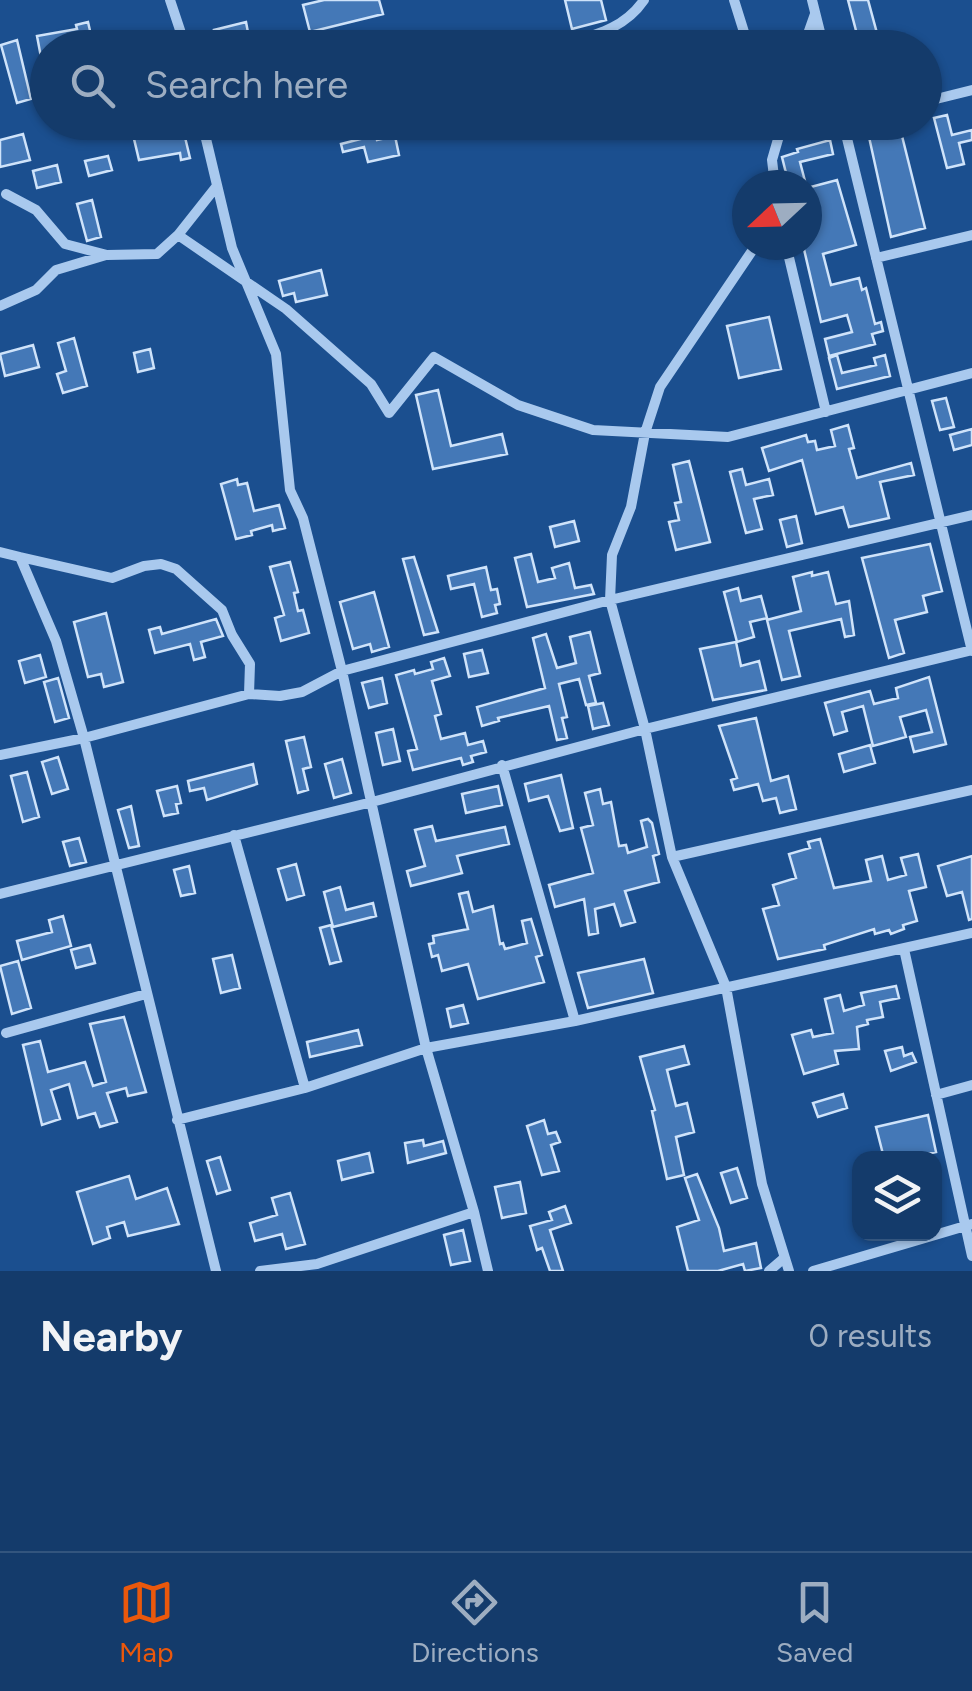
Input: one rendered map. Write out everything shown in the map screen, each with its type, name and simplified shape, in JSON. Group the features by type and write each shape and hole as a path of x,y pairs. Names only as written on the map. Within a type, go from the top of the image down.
{"street":[{"path":"170,0 180,30"},
{"path":"611,30 635,13 644,0"},
{"path":"734,0 744,30"},
{"path":"812,0 819,30"},
{"path":"809,30 815,13"},
{"path":"942,98 972,90"},
{"path":"206,140 232,248 276,354 290,490 303,518 342,671 426,1048 488,1271"},
{"path":"773,170 778,140"},
{"path":"0,894 972,650 845,140"},
{"path":"0,306 36,290 56,270 107,255 157,254 178,235 216,187"},
{"path":"6,194 36,210 65,244 107,255"},
{"path":"178,235 286,309 371,384 389,413 434,357 518,405 593,430 728,438 972,373"},
{"path":"876,258 972,235"},
{"path":"746,260 660,387 645,433 631,507 612,555 610,600 645,729 672,857 726,987 762,1184 789,1271"},
{"path":"790,260 826,412"},
{"path":"0,755 84,738 248,694 280,696 302,692 342,671 610,600 972,514"},
{"path":"0,552 112,578 144,566 160,564 176,569 222,610 250,664 248,694"},
{"path":"20,557 56,641 84,738 216,1271"},
{"path":"502,766 575,1020"},
{"path":"672,857 972,790"},
{"path":"234,835 305,1088"},
{"path":"177,1120 305,1088 426,1048 575,1020 972,934"},
{"path":"904,948 972,1256"},
{"path":"6,1032 146,994"},
{"path":"936,1094 972,1085"},
{"path":"260,1271 317,1264 474,1212"},
{"path":"813,1271 968,1225"},
{"path":"769,1271 783,1259"}],"building":[{"path":"324,0 379,0 383,14 309,30 303,5"},
{"path":"565,0 601,0 606,20 572,29"},
{"path":"848,0 868,0 876,30 856,30"},
{"path":"88,22 90,30 71,30 77,29 76,25"},
{"path":"246,22 248,30 214,30"},
{"path":"17,40 30,99 17,103 1,45"},
{"path":"947,115 952,135 972,130 972,140 959,143 964,164 947,168 940,140 942,116"},
{"path":"23,134 30,160 0,167 0,140"},
{"path":"134,140 186,140 190,158 181,160 180,153 139,160"},
{"path":"396,140 399,155 368,162 364,147 343,152 341,144"},
{"path":"830,140 833,154 800,162 802,170 785,170 782,157 798,152 797,149"},
{"path":"870,140 903,140 925,228 891,237"},
{"path":"108,156 112,170 89,176 85,161"},
{"path":"57,165 61,182 37,188 33,171"},
{"path":"837,180 856,245 823,254 831,285 859,278 862,290 866,288 875,324 881,322 883,331 872,334 875,344 829,356 825,339 852,332 847,315 821,322 807,260 822,260 822,184"},
{"path":"92,200 101,237 87,241 77,204"},
{"path":"321,270 327,295 296,302 294,293 283,296 279,281"},
{"path":"769,317 781,369 739,378 727,326"},
{"path":"74,338 87,386 63,393 57,374 66,371 58,343"},
{"path":"33,345 39,367 5,376 0,354"},
{"path":"150,349 154,368 138,372 134,353"},
{"path":"837,355 842,373 876,365 874,358 885,355 890,376 837,389 829,358"},
{"path":"438,390 451,446 502,434 507,454 433,469 416,395"},
{"path":"946,398 954,427 940,430 932,401"},
{"path":"848,425 854,448 849,449 857,478 911,463 914,475 880,482 889,518 849,527 843,507 816,514 802,460 769,471 762,448 806,435 808,442 815,441 817,450 835,446 831,430"},
{"path":"972,429 972,445 954,450 950,435"},
{"path":"689,461 710,542 676,550 669,522 679,520 675,503 681,502 673,465"},
{"path":"742,469 746,485 769,479 773,495 754,499 762,529 746,533 730,472"},
{"path":"237,479 238,485 247,483 254,511 279,505 285,528 273,531 272,525 236,539 221,484"},
{"path":"796,516 802,543 787,547 780,520"},
{"path":"574,521 579,541 555,547 550,527"},
{"path":"930,544 942,591 923,596 927,612 895,620 904,653 889,658 862,558"},
{"path":"531,554 538,582 555,578 552,568 569,563 575,588 591,585 594,594 527,607 515,558"},
{"path":"414,557 438,632 424,635 403,559"},
{"path":"290,562 298,592 294,593 298,611 303,610 309,633 281,641 275,618 284,615 270,567"},
{"path":"486,567 491,590 497,589 500,604 495,605 497,613 482,617 474,584 451,589 448,576"},
{"path":"812,572 812,576 828,572 836,604 849,601 854,635 845,637 841,619 789,631 800,676 782,680 767,620 801,611 793,577"},
{"path":"738,588 741,601 761,596 767,618 750,622 754,637 737,642 724,592"},
{"path":"374,592 389,647 372,652 370,644 353,649 340,602"},
{"path":"106,613 123,682 104,687 101,674 88,677 74,622"},
{"path":"216,619 223,636 201,642 205,657 194,660 190,644 155,653 149,630 160,627 162,634"},
{"path":"590,632 600,673 589,676 596,703 586,705 579,679 559,684 567,717 562,718 567,738 557,740 549,706 498,718 499,721 482,726 477,707 545,688 533,638 546,634 557,668 576,663 570,637"},
{"path":"736,642 741,666 759,661 766,690 713,700 700,649"},
{"path":"482,650 488,673 469,677 464,654"},
{"path":"40,655 46,677 25,683 19,661"},
{"path":"444,658 450,676 432,681 441,714 435,716 441,739 465,733 468,745 483,741 486,752 471,756 473,762 463,765 461,758 413,770 408,751 417,749 396,675 433,669 431,662"},
{"path":"929,677 946,744 914,752 910,737 932,732 926,710 900,717 906,737 873,746 863,706 842,712 847,731 834,735 825,703 870,691 874,704 898,698 896,688"},
{"path":"58,678 69,718 55,722 44,682"},
{"path":"382,678 387,703 369,708 362,683"},
{"path":"603,703 609,725 593,729 588,706"},
{"path":"756,718 771,781 788,776 796,809 780,813 776,798 763,801 758,784 734,790 731,780 737,778 719,726"},
{"path":"393,729 400,761 383,765 376,733"},
{"path":"304,737 311,767 303,769 308,790 298,793 286,741"},
{"path":"870,745 875,763 844,772 839,754"},
{"path":"58,757 68,789 52,794 42,762"},
{"path":"342,759 351,793 334,798 325,764"},
{"path":"253,764 257,784 207,800 204,788 190,791 188,781"},
{"path":"27,772 39,817 23,822 11,776"},
{"path":"561,775 573,828 560,831 548,796 529,801 525,784"},
{"path":"177,786 181,803 176,804 178,813 164,816 157,791"},
{"path":"498,786 502,805 466,813 462,794"},
{"path":"600,789 603,804 611,802 619,846 626,845 628,853 647,847 641,821 648,819 652,823 659,854 653,856 659,882 625,891 635,922 621,926 614,904 595,909 598,933 589,935 584,899 555,907 549,885 593,873 581,828 593,825 585,793"},
{"path":"131,806 139,846 129,848 118,810"},
{"path":"432,826 436,841 505,827 509,844 457,856 462,873 411,886 407,871 425,866 415,830"},
{"path":"79,838 86,862 70,866 63,842"},
{"path":"820,839 834,888 871,881 866,860 882,856 888,880 906,875 901,858 918,854 926,887 909,891 917,921 891,934 889,930 875,934 874,929 824,945 825,949 778,959 763,909 779,905 773,885 796,878 789,854 810,848 808,842"},
{"path":"972,856 969,920 962,892 947,896 938,866"},
{"path":"296,864 304,895 287,900 278,869"},
{"path":"189,866 195,893 181,896 174,870"},
{"path":"340,887 346,910 373,903 376,916 333,927 324,892"},
{"path":"468,892 473,912 493,906 500,944 505,949 527,943 522,921 531,919 542,955 536,957 544,982 478,999 468,964 442,971 438,955 432,957 429,944 434,943 433,936 468,929 459,894"},
{"path":"63,916 71,946 22,960 17,941 52,932 49,920"},
{"path":"331,925 341,961 330,964 320,928"},
{"path":"90,945 95,963 76,968 71,950"},
{"path":"232,955 240,988 221,993 213,959"},
{"path":"644,959 653,993 588,1008 578,973"},
{"path":"18,961 31,1008 12,1014 0,966"},
{"path":"896,986 899,998 880,1002 883,1017 857,1027 859,1049 835,1051 838,1064 804,1074 792,1035 811,1030 813,1037 833,1033 825,999 840,995 844,1011 864,1005 861,993"},
{"path":"463,1005 468,1023 451,1027 447,1009"},
{"path":"124,1017 146,1092 128,1096 126,1088 107,1093 117,1122 100,1127 95,1113 78,1118 69,1084 51,1090 60,1119 42,1125 23,1045 40,1041 48,1072 85,1062 93,1086 106,1082 90,1024"},
{"path":"358,1030 362,1045 310,1057 307,1042"},
{"path":"684,1046 689,1064 667,1070 676,1106 687,1103 694,1132 676,1137 684,1175 667,1179 652,1111 655,1110 640,1057"},
{"path":"902,1047 904,1056 912,1053 916,1062 891,1071 885,1051"},
{"path":"843,1094 847,1108 818,1117 813,1103"},
{"path":"928,1115 936,1151 882,1151 876,1127"},
{"path":"544,1120 548,1134 556,1132 560,1142 551,1145 559,1171 542,1175 527,1126"},
{"path":"423,1140 424,1146 443,1141 446,1153 408,1163 405,1143"},
{"path":"369,1153 373,1172 342,1180 338,1161"},
{"path":"220,1157 230,1190 217,1194 207,1161"},
{"path":"737,1168 747,1198 731,1203 721,1173"},
{"path":"697,1174 724,1251 756,1243 761,1268 745,1271 743,1264 718,1271 688,1271 677,1227 699,1220 685,1178"},
{"path":"129,1176 136,1199 167,1188 179,1224 128,1236 124,1222 107,1227 110,1238 93,1244 77,1192"},
{"path":"520,1182 526,1213 502,1218 495,1187"},
{"path":"290,1193 305,1244 286,1249 282,1234 255,1241 250,1223 277,1215 272,1198"},
{"path":"565,1206 571,1223 550,1230 563,1271 550,1271 542,1248 537,1250 530,1226 552,1220 549,1212"},
{"path":"463,1230 470,1261 451,1265 444,1235"}]}
